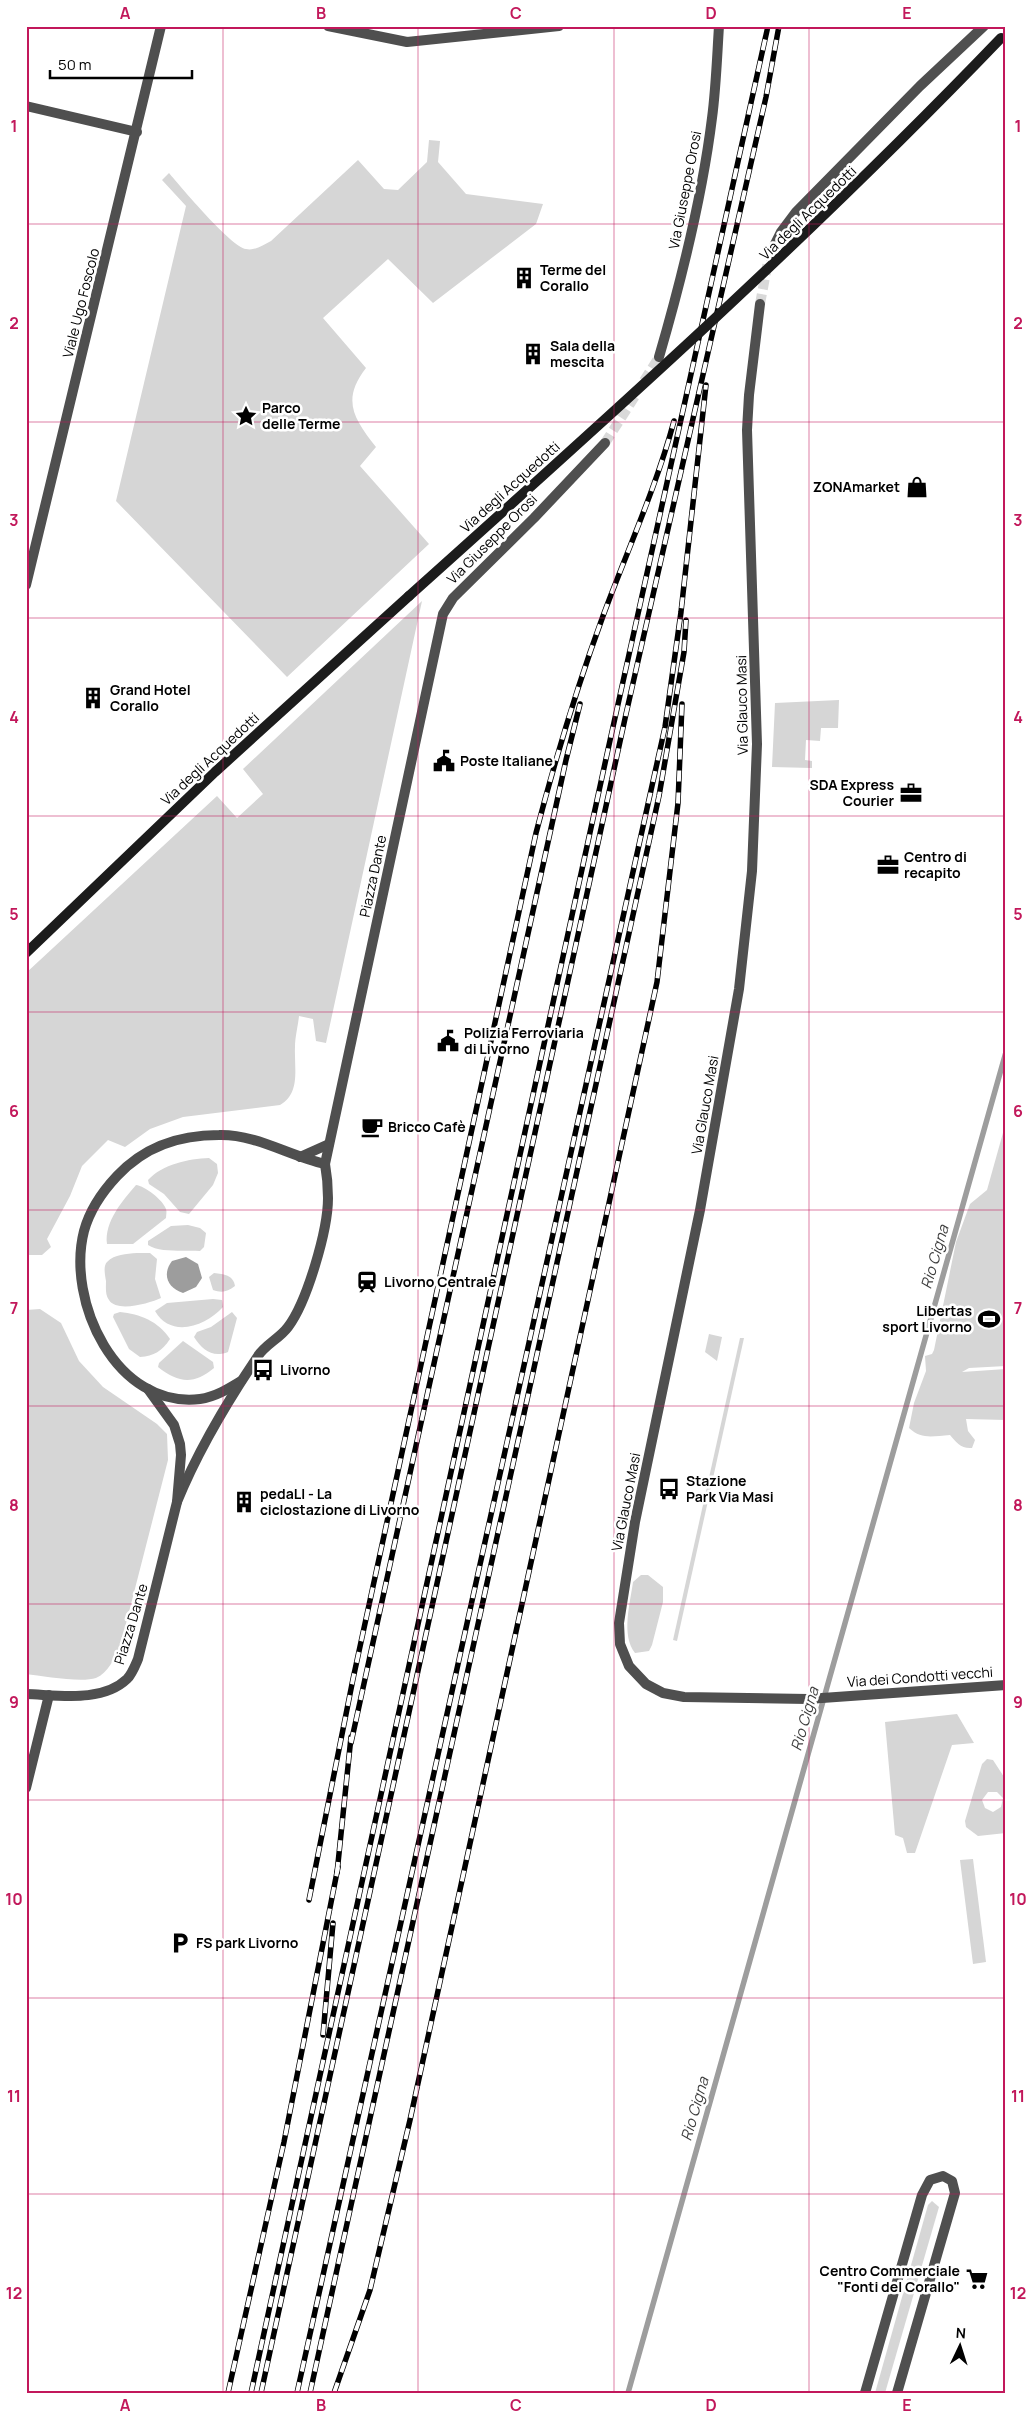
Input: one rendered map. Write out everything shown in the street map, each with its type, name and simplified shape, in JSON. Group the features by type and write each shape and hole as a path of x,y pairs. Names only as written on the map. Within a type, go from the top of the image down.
{"main road":[{"name":"Via degli Acquedotti","path":"26,952 236,753 664,367 787,253 908,135 1003,36"}],"street":[{"name":"Viale Ugo Foscolo","path":"26,585 137,132 161,26"},
{"path":"328,26 407,42 559,26"},
{"name":"Via Giuseppe Orosi","path":"659,357 680,285 700,195 714,105 719,26"},
{"name":"Via degli Acquedotti","path":"769,256 781,232 796,212 920,86 984,26"},
{"path":"26,106 137,132"},
{"name":"Via Glauco Masi","path":"760,304 749,395 747,439 757,744 751,881 739,989 714,1135 639,1504 619,1632 622,1653 635,1673 646,1684 663,1693 699,1698 808,1699 836,1697"},
{"name":"Via Giuseppe Orosi","path":"443,614 453,598 534,518 605,443"},
{"name":"Piazza Dante","path":"26,1694 100,1695 116,1688 129,1678 138,1659 146,1632 177,1502 192,1466 259,1354 286,1330 297,1314 319,1249 327,1209 325,1164 443,614"},
{"name":"Piazza Dante","path":"177,1502 180,1444 174,1425 148,1389 123,1370 105,1349 86,1303 80,1266 81,1246 89,1217 104,1191 136,1158 162,1144 179,1139 214,1135 240,1137 256,1140 300,1157 325,1164"},
{"path":"300,1157 329,1144"},
{"name":"Piazza Dante","path":"148,1389 179,1398 200,1399 226,1390 244,1379"},
{"name":"Via dei Condotti vecchi","path":"836,1697 1006,1686"},
{"path":"26,1788 48,1695"},
{"path":"865,2393 922,2195 930,2180 943,2176 952,2180 955,2193 897,2393"}],"shaded area":[{"name":"Parco delle Terme","path":"429,140 440,141 438,162 466,194 543,204 536,224 433,303 388,259 323,318 366,368 358,379 354,390 353,409 362,427 376,447 360,466 429,544 287,677 116,501 186,206 162,180 169,173 206,216 229,238 239,246 253,249 271,241 358,160 384,189 398,190 427,162"},
{"path":"422,601 326,1043 316,1041 313,1019 299,1016 295,1043 294,1087 287,1100 280,1105 183,1117 150,1129 125,1147 108,1140 82,1166 70,1196 47,1239 51,1247 42,1255 26,1255 26,973 217,796 237,818 263,794 243,769"},
{"path":"839,700 838,728 821,728 820,741 806,740 805,760 812,761 812,768 772,767 775,703"},
{"path":"1006,1122 1006,1366 969,1368 962,1372 1006,1369 1006,1420 966,1419 968,1431 975,1440 972,1448 968,1448 959,1444 950,1435 923,1436 909,1428 914,1403 926,1371 925,1356 932,1354 934,1350 956,1242 970,1204 987,1190"},
{"path":"209,1158 217,1164 218,1173 213,1185 189,1214 180,1212 164,1194 149,1184 148,1180 168,1166 184,1161"},
{"path":"136,1185 158,1198 166,1209 166,1218 133,1244 107,1244 108,1228 111,1220 120,1204"},
{"path":"188,1225 200,1228 206,1233 204,1247 200,1251 166,1250 153,1248 148,1245 148,1241 171,1226"},
{"path":"150,1253 157,1259 155,1279 161,1298 134,1306 113,1304 106,1293 105,1266 110,1259 117,1256"},
{"path":"186,1257 198,1264 202,1278 196,1287 183,1293 173,1288 170,1284 167,1271 172,1261"},
{"path":"214,1273 230,1277 235,1286 224,1291 213,1290 209,1277"},
{"path":"222,1300 223,1307 207,1320 189,1327 170,1325 162,1320 155,1311 167,1303"},
{"path":"40,1309 61,1323 79,1361 103,1387 157,1424 167,1434 168,1460 120,1647 111,1664 100,1676 81,1680 26,1674 26,1310"},
{"path":"120,1312 135,1315 154,1323 170,1339 157,1352 140,1357 129,1349 113,1317 114,1314"},
{"path":"232,1312 237,1318 228,1352 217,1354 208,1352 194,1337 197,1332 211,1327"},
{"path":"709,1334 722,1337 717,1361 705,1352"},
{"path":"740,1338 744,1338 677,1641 673,1640"},
{"path":"183,1341 213,1362 214,1368 200,1377 186,1380 172,1376 158,1367 159,1363"},
{"path":"641,1575 648,1575 663,1587 663,1602 649,1651 635,1653 628,1637 627,1628 633,1582"},
{"path":"957,1714 974,1743 952,1745 915,1853 907,1853 903,1838 895,1835 885,1722"},
{"path":"987,1759 993,1760 1006,1780 1006,1833 978,1836 966,1827 965,1821 982,1764","holes":["988,1792 997,1792 1003,1798 1001,1807 993,1812 985,1808 982,1800"]},
{"path":"973,1859 986,1962 973,1964 960,1860"},
{"path":"932,2201 939,2207 885,2393 875,2393 928,2205"}],"waterway":[{"name":"Rio Cigna","path":"628,2393 1006,1052"}],"tunnel":[{"path":"760,304 769,256"},
{"path":"644,381 659,357"},
{"path":"605,443 637,393"}],"railway":[{"path":"251,2393 609,745 768,26"},
{"path":"261,2393 626,714 766,97 779,26"},
{"path":"297,2393 665,727 681,612 706,385"},
{"path":"309,1900 353,1679 536,833 584,670 650,495 674,421"},
{"path":"310,2393 659,796 684,652 686,620"},
{"path":"351,1743 566,760 580,704"},
{"path":"334,2393 370,2290 410,2120 657,982 678,803 682,704"},
{"path":"337,1873 351,1737"},
{"path":"228,2393 284,2142 338,1867"},
{"path":"323,2035 333,1923"}],"place":[{"name":"Terme del Corallo","path":"524,278"},
{"name":"Sala della mescita","path":"533,354"},
{"name":"Parco delle Terme","path":"246,416"},
{"name":"ZONAmarket","path":"917,487"},
{"name":"Grand Hotel Corallo","path":"93,698"},
{"name":"Poste Italiane","path":"444,761"},
{"name":"SDA Express Courier","path":"911,793"},
{"name":"Centro di recapito","path":"888,865"},
{"name":"Polizia Ferroviaria di Livorno","path":"448,1041"},
{"name":"Bricco Cafè","path":"372,1127"},
{"name":"Livorno Centrale","path":"367,1282"},
{"name":"Libertas sport Livorno","path":"989,1319"},
{"name":"Livorno","path":"263,1370"},
{"name":"Stazione Park Via Masi","path":"669,1489"},
{"name":"pedaLI - La ciclostazione di Livorno","path":"244,1502"},
{"name":"FS park Livorno","path":"180,1943"},
{"name":"Centro Commerciale \"Fonti del Corallo\"","path":"977,2279"}]}
